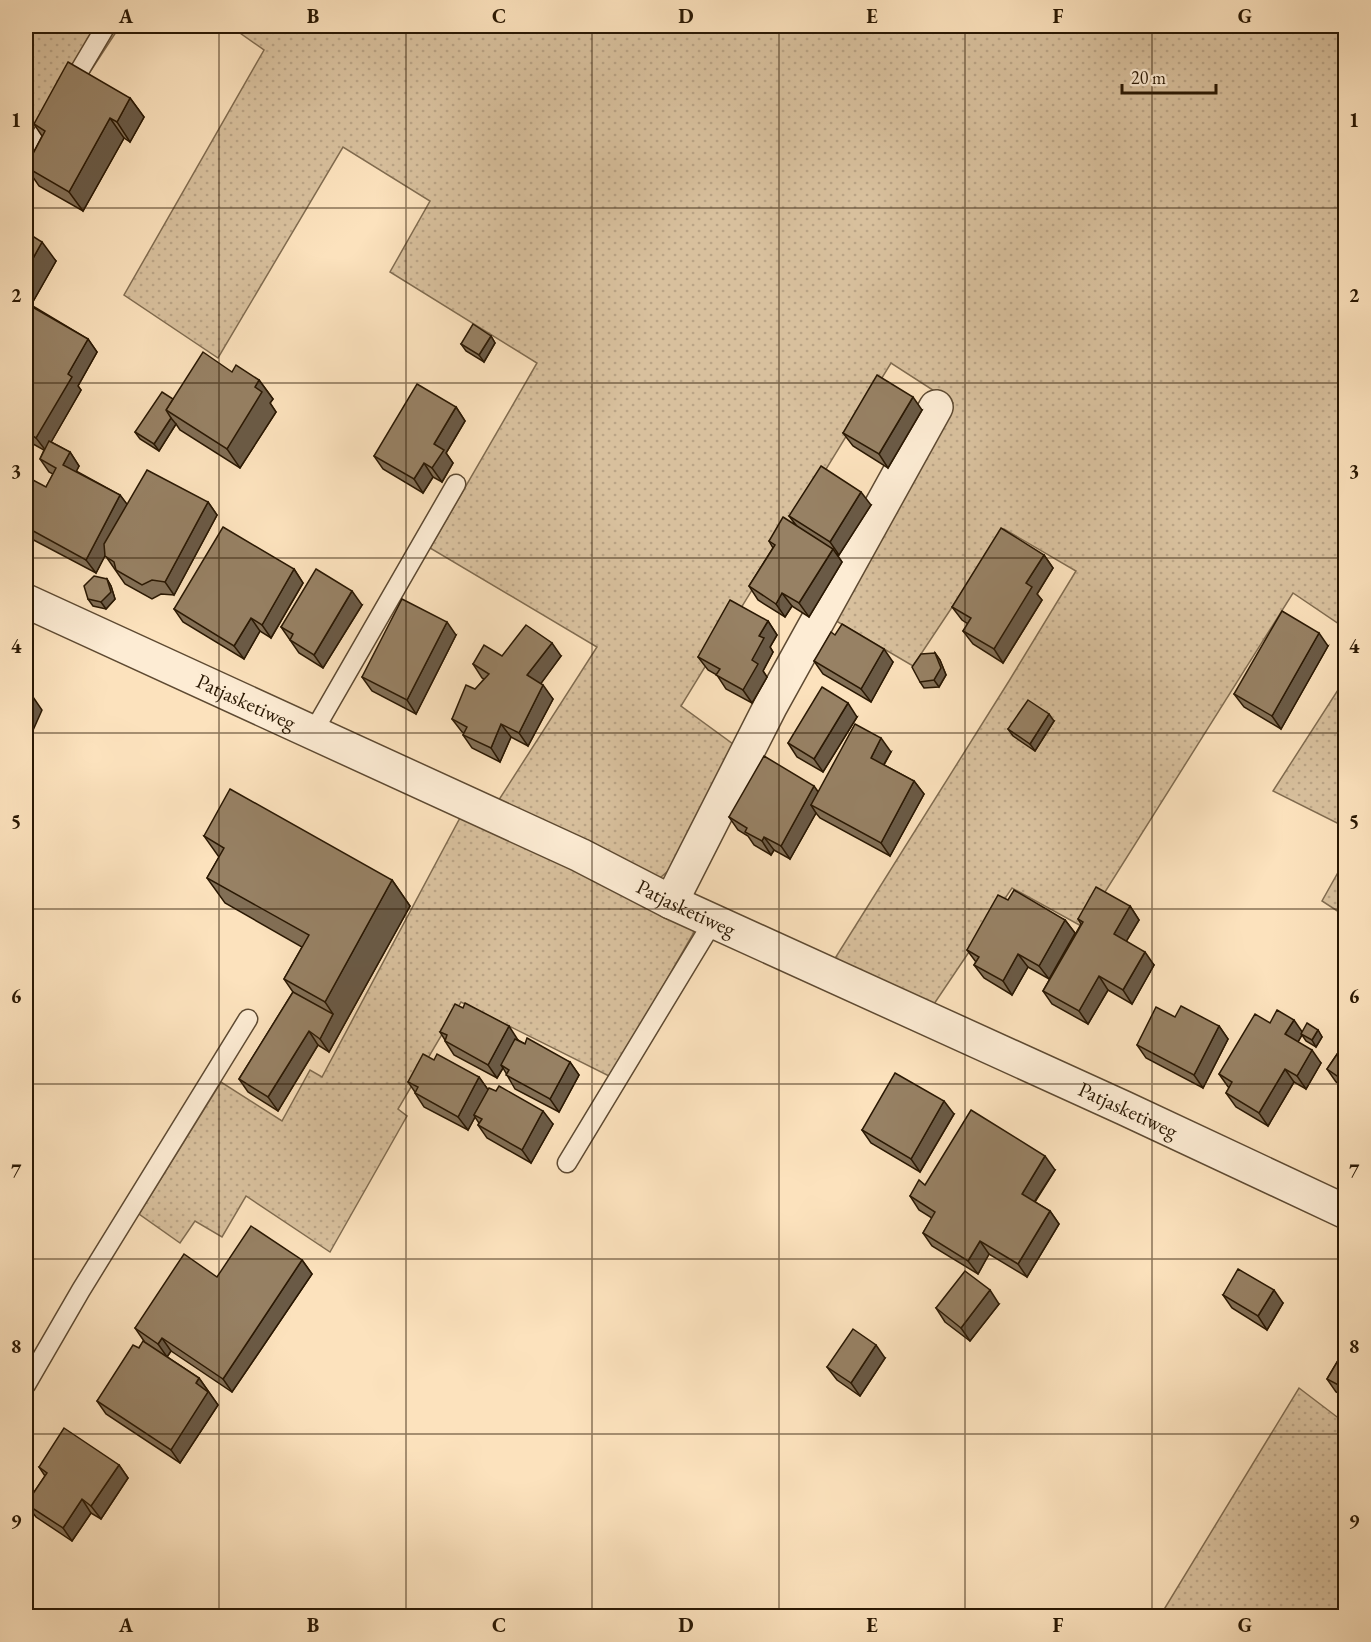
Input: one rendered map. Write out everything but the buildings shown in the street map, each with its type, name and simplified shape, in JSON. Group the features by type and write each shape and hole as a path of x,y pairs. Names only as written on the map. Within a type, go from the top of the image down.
{"street":[{"path":"671,902 770,707 936,407"},
{"name":"Patjasketiweg","path":"26,601 579,855 671,902 1346,1212"}],"lane":[{"path":"26,161 106,26"},
{"path":"312,734 456,484"},
{"path":"567,1163 714,920"},
{"path":"26,1385 81,1290 248,1019"}],"shaded area":[{"path":"26,26 120,26 88,75 26,146"},
{"path":"230,26 1345,26 1345,628 1293,593 1083,927 1012,888 934,1004 834,960 1076,571 1004,529 913,666 826,615 953,403 891,363 681,706 733,744 668,871 661,877 652,878 493,809 597,647 430,548 537,363 390,272 430,201 343,147 218,358 124,295 264,50"},
{"path":"1345,679 1346,827 1273,791"},
{"path":"461,816 698,925 611,1077 461,1002 398,1109 407,1116 330,1252 246,1196 222,1237 195,1221 180,1243 139,1214 221,1082 282,1121 310,1070 322,1077"},
{"path":"1345,860 1346,916 1322,901"},
{"path":"1299,1388 1345,1423 1345,1616 1160,1616"}]}
